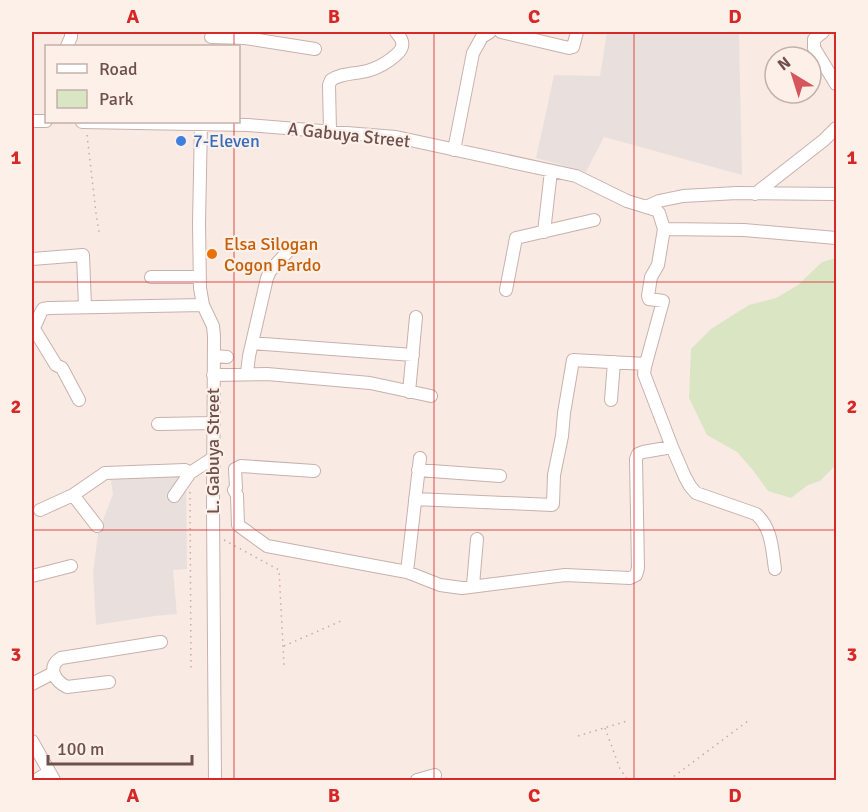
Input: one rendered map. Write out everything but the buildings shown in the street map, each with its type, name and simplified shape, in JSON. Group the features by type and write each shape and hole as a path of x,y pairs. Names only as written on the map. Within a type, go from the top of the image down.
{"street":[{"path":"330,131 329,85 331,81 339,76 376,69 393,57 403,46 396,32"},
{"path":"454,150 473,53 482,37 489,32"},
{"path":"501,32 569,48 573,47 577,32"},
{"path":"824,32 814,39 814,48 837,84"},
{"path":"211,38 246,35 315,49"},
{"name":"A Gabuya Street","path":"208,123 396,137 576,176 627,201 657,210 664,229"},
{"name":"L. Gabuya Street","path":"208,123 199,223 200,288 203,305 213,326 214,356 215,780"},
{"path":"755,194 837,128"},
{"path":"544,232 551,171"},
{"path":"646,207 659,201 683,196 837,194"},
{"path":"506,290 516,238 594,220"},
{"path":"775,569 769,531 763,520 756,514 696,493 685,477 672,447 644,374 663,301 650,299 648,296 651,277 658,265 664,229 744,230 837,238"},
{"path":"247,373 267,278 270,270 290,249"},
{"path":"32,259 83,255 85,307"},
{"path":"151,277 200,277"},
{"path":"79,400 62,368 56,365 33,330 43,309 203,305"},
{"path":"409,392 416,317"},
{"path":"252,343 413,355"},
{"path":"214,356 227,357"},
{"path":"415,499 553,504 554,475 573,360 646,364"},
{"path":"611,400 614,362"},
{"path":"213,375 267,374 370,383 431,396"},
{"path":"158,424 213,423"},
{"path":"314,471 241,466 235,469 236,488 234,490 237,495 238,525 267,546 407,572 440,585 462,588 565,575 630,578 636,575 638,568 636,459 638,454 643,452 672,447"},
{"path":"174,496 190,473 213,458"},
{"path":"407,572 419,464 500,476"},
{"path":"40,510 74,495 105,473 185,470 190,473"},
{"path":"213,492 234,490"},
{"path":"74,495 97,526"},
{"path":"473,585 477,539"},
{"path":"32,576 71,566"},
{"path":"109,682 67,687 61,684 53,673 53,666 55,661 61,658 161,642"},
{"path":"32,684 53,673"},
{"path":"32,741 52,776 36,780"},
{"path":"417,780 435,775"}],"path":[{"path":"86,123 99,232"},
{"path":"190,473 191,668"},
{"path":"213,534 279,570 284,665"},
{"path":"283,646 341,621"},
{"path":"578,736 627,721"},
{"path":"669,780 748,721"},
{"path":"605,728 620,769 628,780"}],"shaded area":[{"path":"607,32 735,32 739,34 742,175 604,137 586,172 536,158 554,75 600,76"},
{"path":"186,473 187,569 173,570 177,614 96,625 93,573 98,533 113,494 110,475"}],"green space":[{"path":"836,258 836,465 820,481 808,485 791,498 768,491 737,452 707,435 689,398 691,349 711,329 749,305 776,298 798,285 822,262"}],"place":[{"name":"7-Eleven","path":"181,141"},
{"name":"Elsa Silogan Cogon Pardo","path":"212,254"}]}
